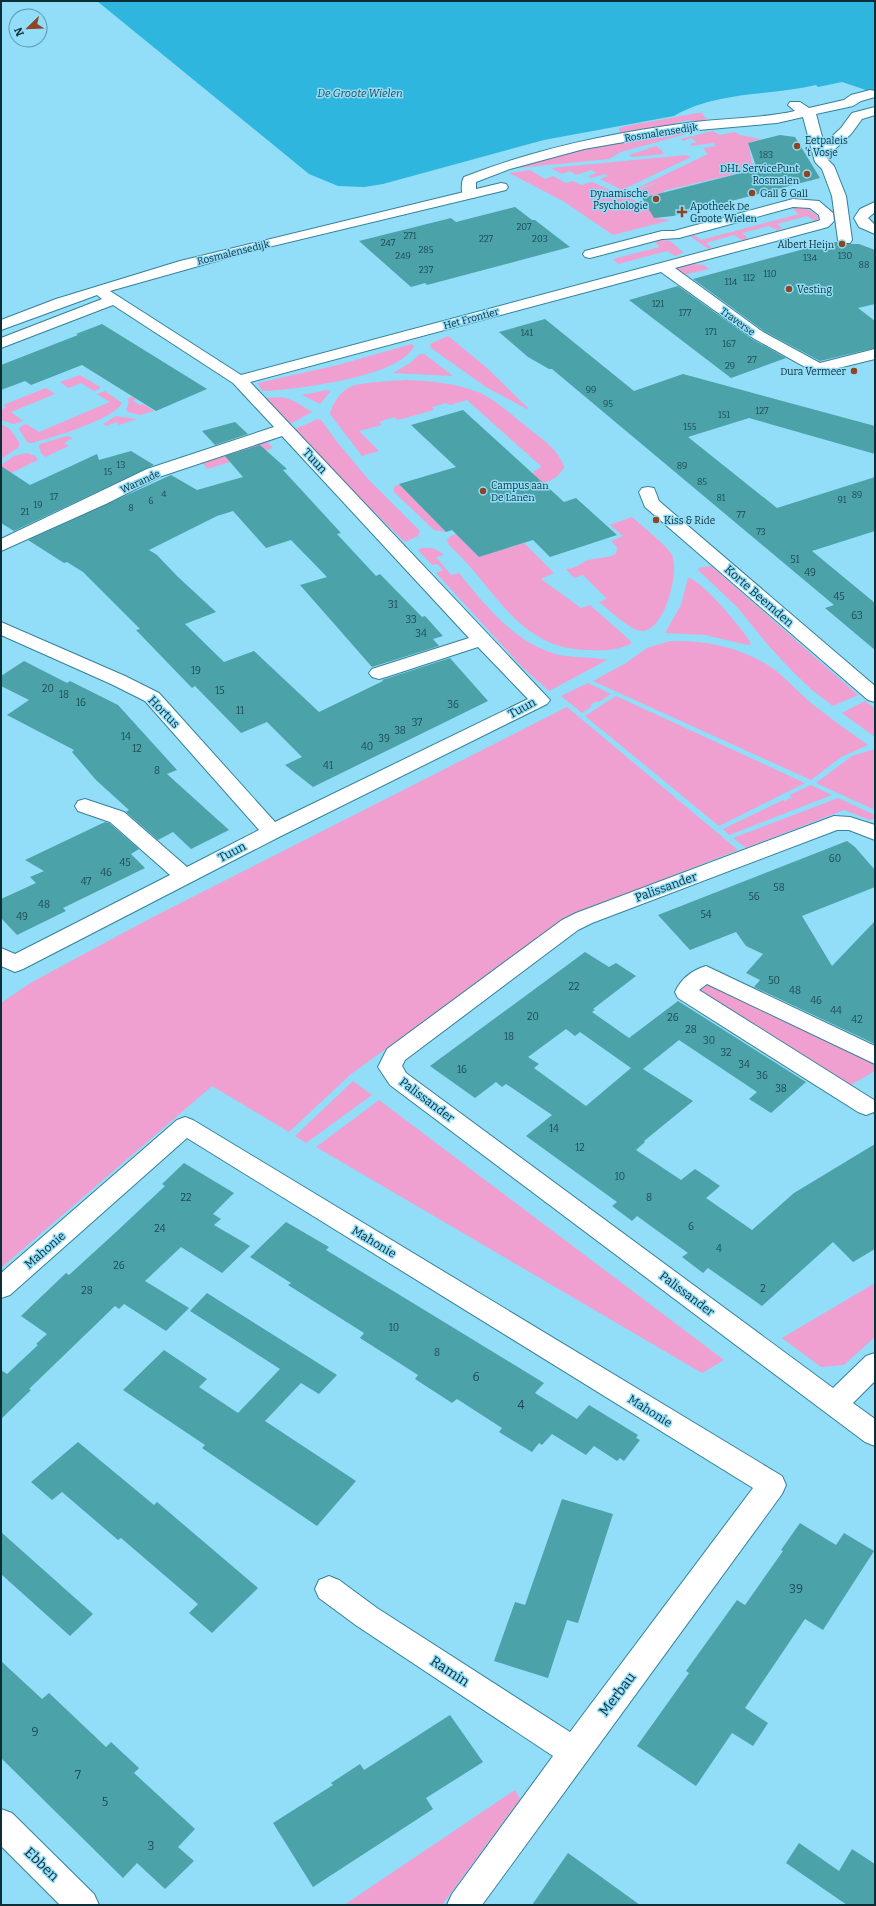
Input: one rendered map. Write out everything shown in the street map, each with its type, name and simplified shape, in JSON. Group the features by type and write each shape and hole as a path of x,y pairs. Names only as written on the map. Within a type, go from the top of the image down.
{"street":[{"name":"Rosmalensedijk","path":"469,195 469,180 505,166 554,152 687,127 777,120 852,100 873,99"},
{"path":"852,100 857,116"},
{"path":"792,104 809,114 822,162 828,168 839,196 845,240"},
{"path":"819,151 829,147 846,131 857,116 875,111"},
{"path":"777,120 815,138"},
{"name":"Rosmalensedijk","path":"1,324 44,307 187,263 335,225 500,187"},
{"path":"590,254 662,235 674,235 793,203 814,204 826,213 862,214 875,206"},
{"name":"Het Frontier","path":"239,380 702,255 823,224 827,221 826,213"},
{"path":"862,214 862,223 875,230"},
{"path":"674,235 721,269"},
{"name":"Traverse","path":"663,266 758,335 818,368 875,354"},
{"name":"Tuun","path":"1,956 14,964 272,832 540,700 481,640 239,380 99,290"},
{"path":"1,343 113,300"},
{"name":"Warande","path":"1,546 102,499 153,473 285,429"},
{"name":"Korte Beemden","path":"648,492 651,503 875,696"},
{"name":"Hortus","path":"1,628 118,680 152,697 272,832"},
{"path":"1,648 20,636"},
{"path":"379,673 481,640"},
{"path":"85,806 118,816 185,877"},
{"name":"Palissander","path":"875,833 854,824 844,822 834,823 584,918 570,925 395,1055 390,1066 398,1080 875,1434"},
{"path":"866,1106 686,992 689,986 706,974 875,1056"},
{"name":"Mahonie","path":"1,1288 185,1126 772,1485"},
{"path":"834,1404 875,1364"},
{"name":"Merbau","path":"463,1905 574,1752 772,1485"},
{"name":"Ramin","path":"328,1589 374,1621 574,1752"},
{"name":"Ebben","path":"1,1824 83,1905"}],"shaded area":[{"path":"702,113 707,120 690,123 689,122 692,121 690,120 675,123 673,126 619,134 619,128 626,126"},
{"path":"694,128 708,128 621,152 609,159 518,168 516,166 555,154"},
{"path":"713,131 720,135 735,132 740,135 761,139 748,143 752,163 754,163 756,169 663,191 664,193 640,199 630,193 659,182 633,190 708,154 703,148 716,146 713,143 692,146 690,144 697,142 691,138 683,141 680,139"},
{"path":"656,146 663,151 664,154 631,157 629,155"},
{"path":"687,155 691,157 622,190 600,179 608,176 605,174 591,178 588,176 597,173 591,170 576,175 570,171 562,174 551,168"},
{"path":"530,170 545,179 553,176 566,183 573,181 581,185 592,182 643,204 816,172 820,178 672,216 654,218 671,220 613,235 563,201 509,173"},
{"path":"798,207 808,209 820,218 815,221 807,216 777,224 782,228 777,230 769,226 742,233 748,238 742,240 734,235 706,243 711,247 710,249 690,236 694,235 701,240 799,214 793,209"},
{"path":"659,240 670,241 683,253 675,256 667,251 618,264 613,259 660,247 655,242"},
{"path":"693,264 704,265 709,269 683,275 674,268"},
{"path":"448,336 486,367 528,408 527,409 486,387 431,348 430,344"},
{"path":"412,344 414,345 406,356 390,366 346,380 297,388 262,391 258,383 338,365"},
{"path":"420,354 424,354 453,376 393,373 410,363"},
{"path":"80,375 100,387 100,389 94,391 81,383 69,388 60,382"},
{"path":"406,380 451,385 478,392 506,410 547,443 559,456 564,467 556,477 543,483 533,474 534,471 542,467 467,400 450,405 446,403 432,407 434,410 398,420 394,417 379,422 382,425 359,431 379,451 362,456 330,414 335,402 343,392 355,385"},
{"path":"46,388 55,394 11,412 23,421 14,424 1,420 1,410 6,407 3,405"},
{"path":"327,390 330,392 320,404 302,395"},
{"path":"105,391 122,403 107,416 95,422 66,433 31,443 27,442 19,429 21,426 26,424 39,432 110,402 97,394"},
{"path":"132,397 136,399 133,401 140,405 143,404 154,411 140,415 128,412 126,409 129,403 127,399"},
{"path":"282,397 294,401 312,412 290,424 264,398"},
{"path":"116,416 137,419 119,425 117,422 106,426 103,424"},
{"path":"318,419 321,420 368,479 420,531 418,536 405,542 353,491 295,429"},
{"path":"1,424 10,429 19,442 19,447 1,459"},
{"path":"67,436 73,438 64,443 69,446 45,457 41,453 39,446 40,444"},
{"path":"267,442 273,448 208,469 201,462"},
{"path":"27,453 35,456 38,460 11,473 1,475 1,465 14,456"},
{"path":"399,484 446,532 434,530 394,492 394,487"},
{"path":"632,517 669,551 672,555 674,563 672,587 663,612 657,622 650,629 642,631 626,624 599,602 607,599 583,575 574,578 566,569 575,567 586,561 616,554 617,547 611,541 623,536 610,525"},
{"path":"456,534 479,557 524,543 554,573 541,579 581,608 590,605 632,643 617,649 595,650 565,647 544,640 526,628 510,613 466,562 449,545 447,540"},
{"path":"421,548 433,548 444,555 436,557 451,575 459,573 491,611 515,633 529,642 543,650 559,655 607,660 549,691 523,668 436,573 443,570 437,564 432,565 418,550"},
{"path":"711,566 858,695 833,706 812,690 768,645 737,607 698,570 699,568"},
{"path":"688,578 702,586 722,606 748,638 751,644 748,645 705,635 665,633 681,605"},
{"path":"670,641 697,642 725,647 763,662 780,674 822,712 868,745 841,757 811,780 593,681 626,663 647,648"},
{"path":"588,683 611,694 599,702 597,701 590,705 592,706 582,713 561,696"},
{"path":"616,696 805,783 719,826 585,716"},
{"path":"865,701 875,709 875,737 842,713"},
{"path":"567,707 738,850 572,915 351,1074 289,1132 212,1086 1,1268 1,1003 32,982 151,918"},
{"path":"875,749 875,810 816,783 852,756"},
{"path":"811,785 832,795 729,835 723,829 783,800 785,801 792,797 790,795"},
{"path":"838,798 875,815 875,818 870,820 844,810 746,848 733,838"},
{"path":"706,979 875,1060 875,1071 844,1089 692,990"},
{"path":"353,1081 372,1095 306,1143 295,1136"},
{"path":"379,1100 724,1360 702,1373 316,1147"},
{"path":"875,1283 875,1337 844,1365 821,1367 782,1338"},
{"path":"515,1790 520,1799 442,1905 344,1905"}],"water":[{"name":"De Groote Wielen","path":"97,1 875,1 875,93 842,82 818,87 816,85 725,98 691,108 674,116 544,140 383,184 364,187 338,186 309,174"}],"building":[{"path":"780,135 795,137 820,178 673,216 654,218 642,198 757,169 748,143"},
{"path":"515,207 532,220 535,220 570,247 427,285 425,283 411,287 359,241 451,218 456,222"},
{"name":"Vesting","path":"830,242 838,242 840,244 859,244 875,250 875,304 858,308 875,321 875,348 820,361 764,331 693,279"},
{"path":"678,286 752,339 786,358 731,378 629,300"},
{"path":"545,319 634,391 683,374 875,426 875,454 749,418 688,437 777,508 875,477 875,531 812,551 875,603 875,650 825,608 834,605 552,369 549,369 528,357 499,332"},
{"path":"102,324 207,389 156,411 82,365 31,385 25,381 1,390 1,365"},
{"name":"Campus aan De Lanen","path":"463,410 564,502 576,498 617,535 550,557 533,540 479,557 452,530 446,532 399,484 456,467 411,425"},
{"path":"235,422 248,434 215,445 202,431"},
{"path":"260,445 287,469 283,470 341,533 337,534 376,576 380,574 422,617 425,616 443,636 433,639 439,646 372,667 300,585 327,577 291,540 266,548 233,511 217,516 149,550 157,555 177,576 216,612 185,624 224,662 254,651 319,712 383,681 382,680 450,658 488,701 313,787 285,765 302,757 267,722 241,733 195,686 192,688 136,630 140,629 83,572 67,562 64,563 28,540 171,475 197,490 243,477 225,456"},
{"path":"131,451 154,465 14,531 1,523 1,466 30,485 97,454 99,460"},
{"path":"24,661 67,683 70,681 118,705 177,770 167,774 229,830 191,849 173,832 158,840 126,812 129,810 96,780 72,752 74,750 7,715 29,700 1,686 1,676"},
{"path":"105,822 109,823 139,849 131,854 145,868 63,908 66,911 17,935 1,918 1,899 36,883 30,877 44,871 25,860"},
{"path":"847,841 855,847 875,870 875,887 802,916 832,966 875,921 875,1044 754,987 760,980 746,973 763,954 746,946 736,932 690,950 658,915"},
{"path":"585,952 609,967 616,963 636,976 593,1009 595,1010 592,1012 629,1038 678,1001 806,1082 771,1113 749,1099 757,1092 679,1040 643,1069 693,1101 644,1141 645,1142 636,1150 681,1180 695,1169 707,1177 720,1186 706,1198 752,1230 794,1193 875,1144 875,1249 853,1262 833,1242 762,1306 708,1268 703,1273 682,1257 688,1253 637,1216 632,1221 612,1206 617,1202 526,1136 552,1115 506,1084 502,1087 496,1082 475,1098 430,1066","holes":["566,1029 575,1036 580,1032 631,1068 586,1106 534,1068 539,1064 528,1057"]},
{"path":"184,1163 234,1193 213,1214 221,1219 214,1225 250,1246 222,1273 181,1247 145,1281 189,1308 166,1331 124,1304 119,1309 115,1306 29,1389 31,1390 1,1419 1,1370 7,1374 38,1345 36,1344 47,1334 21,1316 66,1273 69,1275 116,1232 165,1186 162,1184"},
{"path":"286,1222 329,1247 326,1250 544,1383 535,1393 577,1419 589,1405 638,1435 636,1438 640,1440 624,1461 620,1458 617,1461 594,1446 586,1455 552,1434 542,1445 539,1443 532,1452 499,1432 502,1428 457,1399 452,1403 415,1379 418,1375 360,1338 364,1333 288,1285 291,1283 250,1257"},
{"path":"207,1293 337,1375 319,1394 301,1383 265,1421 356,1481 317,1526 202,1448 205,1445 123,1390 164,1350 207,1379 199,1387 238,1413 280,1369 190,1311"},
{"path":"78,1442 154,1505 157,1502 258,1588 212,1633 189,1613 198,1604 121,1538 118,1540 62,1492 52,1500 31,1482"},
{"path":"562,1499 613,1514 578,1623 567,1620 548,1678 494,1661 515,1602 525,1605"},
{"path":"800,1523 836,1545 844,1533 874,1551 823,1630 805,1619 745,1708 768,1723 753,1746 732,1733 696,1786 637,1746 689,1673 686,1671 737,1600 745,1605 783,1551 781,1550"},
{"path":"1,1532 93,1614 70,1636 1,1574"},
{"path":"1,1661 42,1699 49,1693 106,1747 111,1742 139,1768 134,1773 195,1829 178,1847 194,1861 165,1889 137,1863 123,1878 1,1758"},
{"path":"450,1715 483,1762 426,1798 433,1809 313,1887 273,1823 333,1785 331,1783 360,1764 364,1770"},
{"path":"799,1843 839,1871 852,1849 875,1864 875,1905 847,1905 786,1863"},
{"path":"568,1853 640,1905 532,1905"}],"place":[{"name":"Eetpaleis 't Vosje","path":"797,146"},
{"name":"DHL ServicePunt Rosmalen","path":"807,174"},
{"name":"Gall & Gall","path":"752,193"},
{"name":"Dynamische Psychologie","path":"656,199"},
{"name":"Apotheek De Groote Wielen","path":"682,212"},
{"name":"Albert Heijn","path":"842,244"},
{"name":"Vesting","path":"789,289"},
{"name":"Dura Vermeer","path":"854,371"},
{"name":"Campus aan De Lanen","path":"483,491"},
{"name":"Kiss & Ride","path":"656,520"}]}
